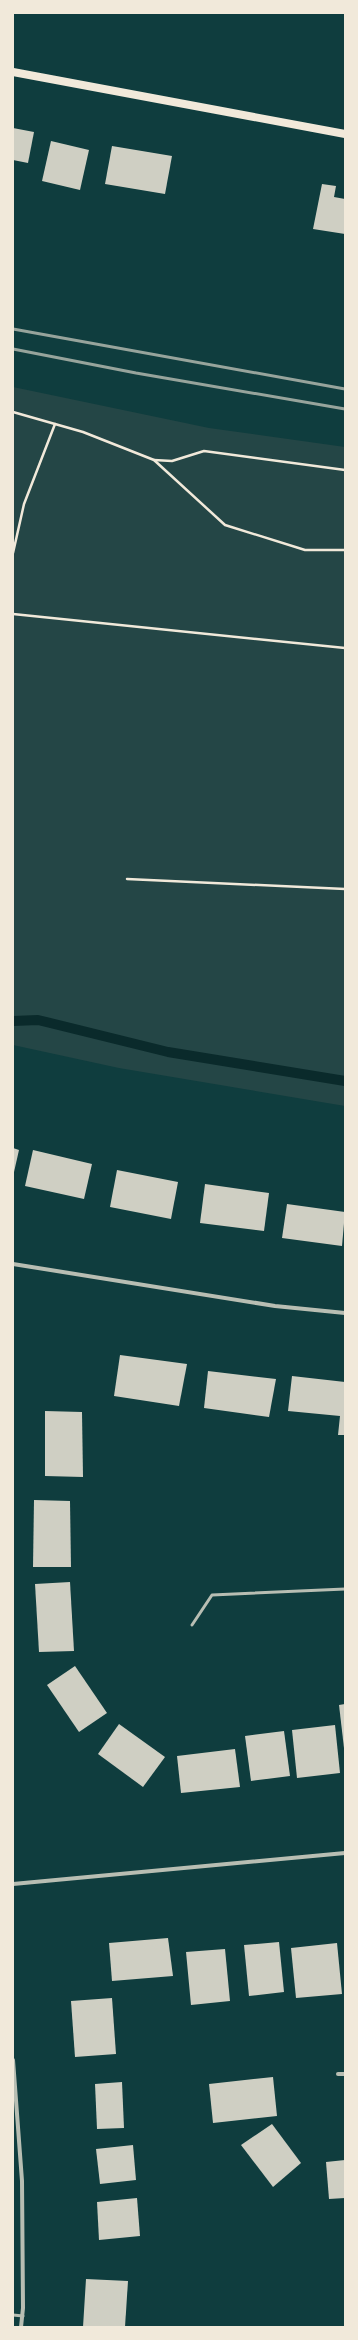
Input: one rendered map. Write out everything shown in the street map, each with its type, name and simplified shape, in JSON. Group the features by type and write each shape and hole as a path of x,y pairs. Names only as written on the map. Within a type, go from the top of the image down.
{"main road":[{"path":"13,72 345,134"}],"street":[{"path":"13,1264 275,1306 345,1313"},
{"path":"13,1884 345,1853"},
{"path":"13,2060 22,2181 22,2327"},
{"path":"338,2074 345,2074"}],"lane":[{"path":"192,1625 212,1594 345,1588"},
{"path":"13,2315 23,2316"}],"path":[{"path":"13,412 83,432 154,460 172,461 204,451 345,470"},
{"path":"13,553 24,504 55,424"},
{"path":"154,460 225,525 305,550 345,550"},
{"path":"13,614 345,648"},
{"path":"127,879 345,889"}],"shaded area":[{"path":"13,387 209,428 345,447 345,1106 119,1068 13,1045"}],"building":[{"path":"13,128 34,132 28,163 13,160"},
{"path":"51,141 89,150 80,190 42,181"},
{"path":"112,146 172,156 165,194 105,184"},
{"path":"322,184 336,186 334,197 345,199 345,234 313,229"},
{"path":"13,1148 19,1150 14,1172 13,1172"},
{"path":"33,1150 92,1164 84,1199 25,1186"},
{"path":"117,1170 178,1182 171,1219 110,1207"},
{"path":"205,1184 269,1193 264,1231 200,1223"},
{"path":"287,1204 345,1212 342,1246 282,1238"},
{"path":"120,1355 187,1364 179,1406 114,1396"},
{"path":"208,1371 276,1379 269,1417 204,1408"},
{"path":"292,1376 345,1382 345,1435 338,1435 340,1416 288,1411"},
{"path":"45,1411 82,1412 83,1477 45,1476"},
{"path":"34,1500 70,1501 71,1567 33,1567"},
{"path":"70,1582 74,1651 39,1652 35,1584"},
{"path":"75,1666 107,1713 79,1732 47,1685"},
{"path":"345,1704 345,1748 344,1748 339,1705"},
{"path":"119,1724 165,1757 143,1787 98,1754"},
{"path":"335,1725 340,1773 297,1778 292,1730"},
{"path":"284,1731 290,1776 251,1781 245,1736"},
{"path":"235,1749 240,1787 181,1793 177,1756"},
{"path":"168,1938 173,1976 112,1981 109,1943"},
{"path":"279,1942 284,1992 249,1996 244,1945"},
{"path":"337,1943 342,1994 296,1998 291,1948"},
{"path":"225,1949 230,2001 191,2005 186,1952"},
{"path":"112,1998 116,2054 75,2057 71,2001"},
{"path":"273,2077 277,2116 213,2123 209,2084"},
{"path":"122,2082 124,2128 97,2129 95,2084"},
{"path":"272,2124 301,2163 273,2187 241,2145"},
{"path":"133,2145 136,2180 100,2184 96,2149"},
{"path":"345,2160 345,2198 329,2199 326,2162"},
{"path":"137,2198 140,2236 99,2240 97,2202"},
{"path":"86,2279 128,2281 125,2327 83,2327"}],"waterway":[{"path":"13,1021 38,1020 168,1052 345,1081"}],"railway":[{"path":"13,329 345,389"},
{"path":"13,349 136,373 345,409"}]}
